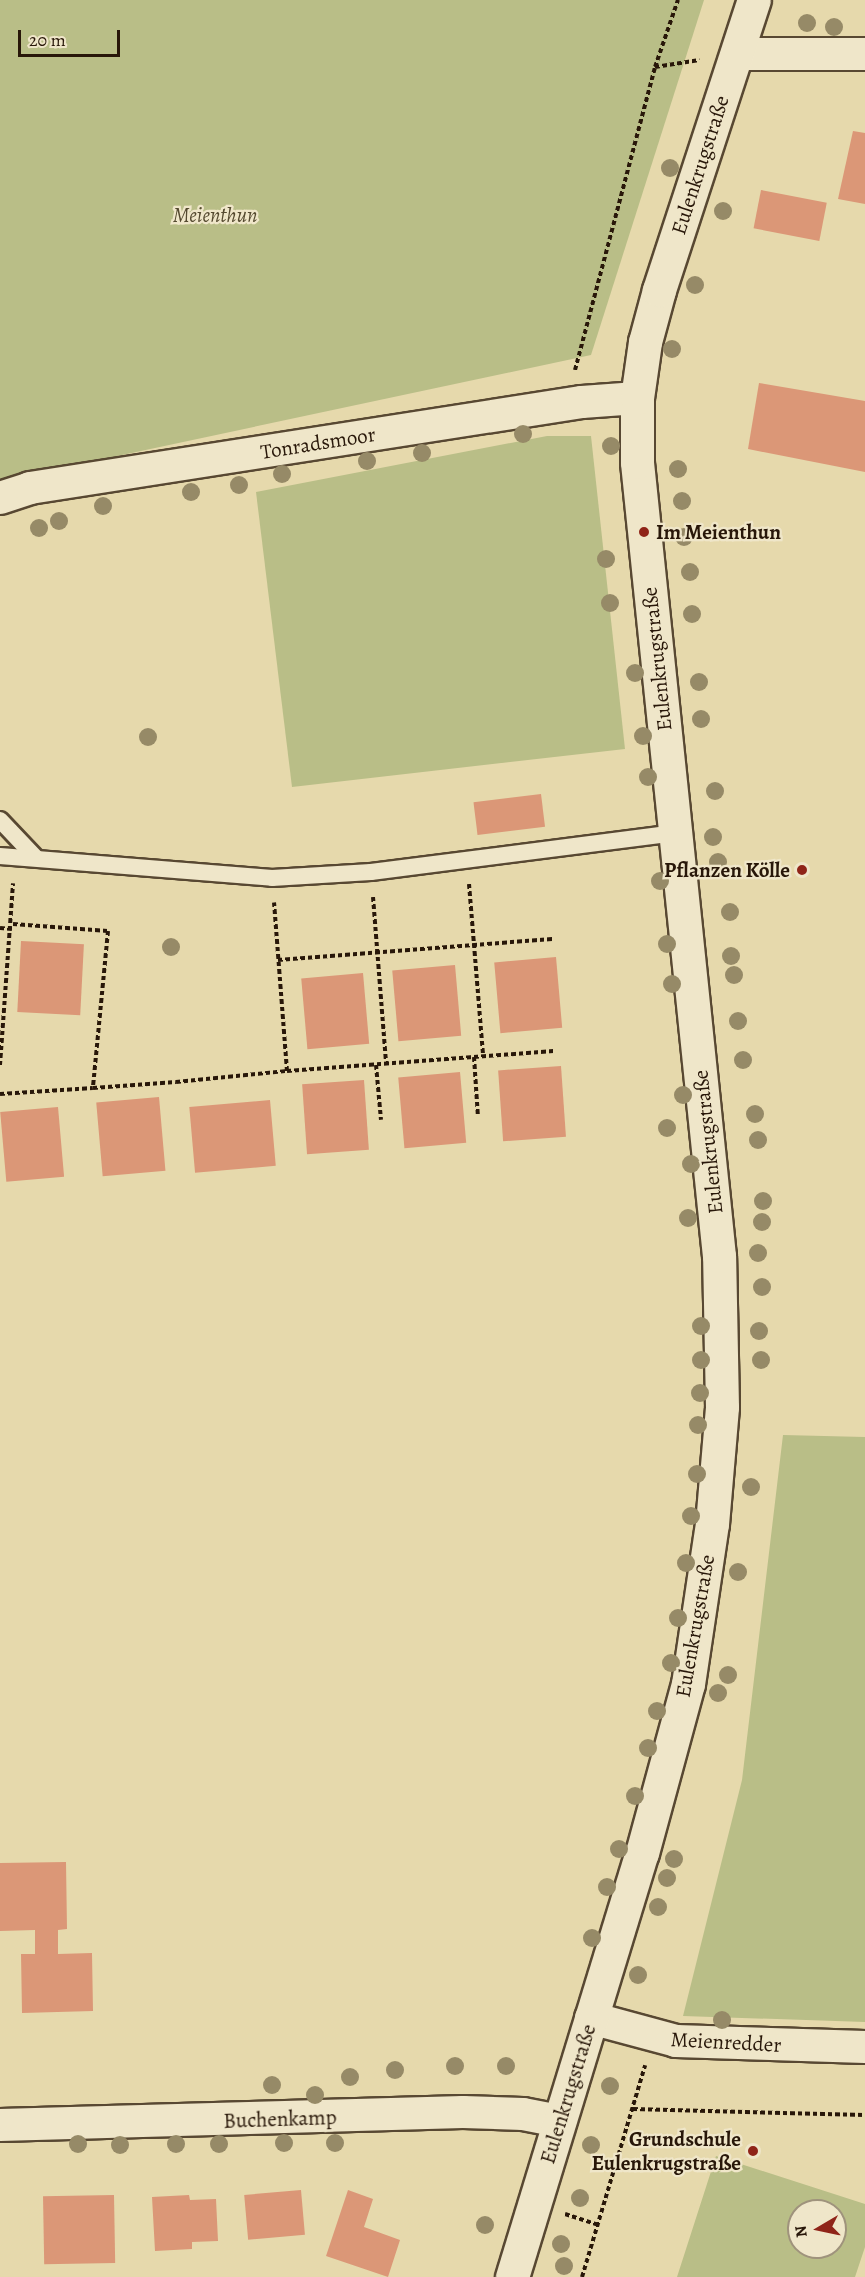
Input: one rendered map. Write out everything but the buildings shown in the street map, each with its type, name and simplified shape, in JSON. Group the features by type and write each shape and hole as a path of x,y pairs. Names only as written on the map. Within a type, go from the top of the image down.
{"main road":[{"name":"Eulenkrugstraße","path":"512,2277 642,1853 688,1684 701,1610 718,1458 722,1407 719,1256 637,462 637,398 645,342 659,290 754,0"}],"street":[{"path":"737,54 865,54"},
{"name":"Tonradsmoor","path":"0,498 42,486 582,402 637,398"},
{"name":"Meienredder","path":"591,2018 651,2037 865,2047"},
{"name":"Buchenkamp","path":"0,2125 463,2112 523,2114 560,2121"}],"lane":[{"path":"0,820 36,858"},
{"path":"6,857 272,878 371,872 674,833"}],"path":[{"path":"582,402 573,375 655,67 678,0"},
{"path":"0,1065 13,926 6,857"},
{"path":"467,859 483,1056"},
{"path":"371,872 386,1064"},
{"path":"272,878 287,1071"},
{"path":"0,928 13,926 108,931 93,1088"},
{"path":"278,960 552,939"},
{"path":"0,1094 553,1051"},
{"path":"474,1057 478,1116"},
{"path":"376,1065 381,1120"},
{"path":"582,2277 633,2109 651,2037"},
{"path":"633,2109 865,2115"},
{"path":"559,2212 598,2225"}],"green space":[{"name":"Meienthun","path":"0,0 704,0 591,355 0,481"},
{"path":"547,436 591,436 625,749 292,787 256,492"},
{"path":"783,1435 865,1437 865,2022 683,2016 742,1780"},
{"path":"716,2156 865,2204 865,2247 855,2277 677,2277"}],"place":[{"name":"Im Meienthun","path":"644,532"},
{"name":"Pflanzen Kölle","path":"802,870"},
{"name":"Grundschule Eulenkrugstraße","path":"753,2151"}]}
